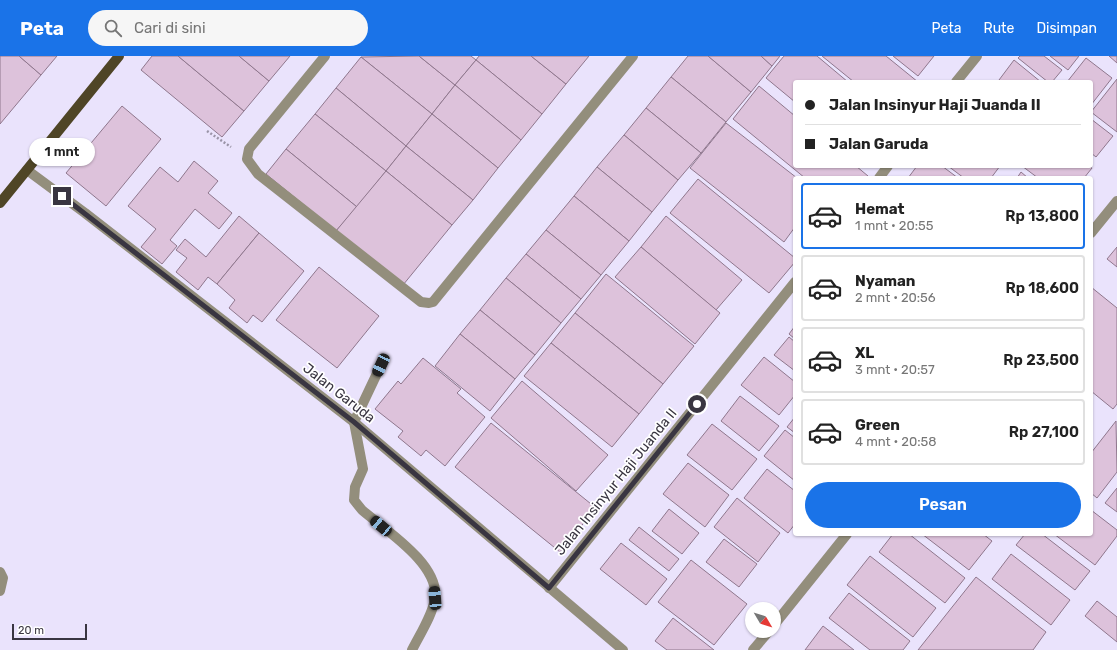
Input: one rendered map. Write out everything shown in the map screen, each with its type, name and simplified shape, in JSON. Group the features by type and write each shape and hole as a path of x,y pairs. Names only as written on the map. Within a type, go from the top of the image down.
{"main road":[{"path":"0,204 119,56"}],"street":[{"path":"325,56 249,149 247,159 258,174 421,302 429,303 433,302 633,56"},
{"path":"958,80 977,56"},
{"path":"880,176 886,168"},
{"name":"Jalan Garuda","path":"27,170 85,213 354,422 623,650"},
{"path":"1093,231 1117,201"},
{"name":"Jalan Insinyur Haji Juanda II","path":"549,588 793,284"},
{"path":"381,365 354,422 363,469 355,487 354,500 362,510 422,561 434,584 435,598 412,650"},
{"path":"781,616 845,536"},
{"path":"0,572 3,578 0,591"},
{"path":"753,650 763,638"}],"path":[{"path":"207,131 247,159"}],"building":[{"path":"0,56 19,56 41,75 0,124"},
{"path":"19,56 57,56 41,75"},
{"path":"152,56 178,56 244,111 222,137 141,70"},
{"path":"178,56 239,56 269,81 244,111"},
{"path":"239,56 290,56 269,81"},
{"path":"419,56 455,85 432,114 361,57"},
{"path":"419,56 471,56 476,60 455,85"},
{"path":"479,56 531,56 566,84 542,114 476,60"},
{"path":"531,56 589,56 566,84"},
{"path":"688,56 708,56 751,92 726,122 671,77"},
{"path":"708,56 761,56 772,66 751,92"},
{"path":"761,56 780,56 772,66"},
{"path":"784,56 817,56 846,80 793,80 793,100 766,78"},
{"path":"822,56 886,56 916,80 852,80"},
{"path":"893,56 934,56 918,76"},
{"path":"1020,56 1044,56 1062,70 1054,80 1046,80 1018,58"},
{"path":"1050,56 1079,56 1068,70"},
{"path":"1109,56 1117,56 1117,63"},
{"path":"361,57 432,114 406,146 336,88"},
{"path":"1086,58 1112,78 1093,102 1093,80 1069,80"},
{"path":"476,60 542,114 521,140 455,85"},
{"path":"1014,60 1039,80 999,80"},
{"path":"671,77 726,122 701,153 646,108"},
{"path":"1117,79 1117,132 1093,114 1093,109"},
{"path":"455,85 521,140 498,168 432,114"},
{"path":"759,86 793,114 793,168 858,168 868,176 803,176 733,119"},
{"path":"336,88 406,146 386,171 315,114"},
{"path":"122,106 161,139 106,206 66,173"},
{"path":"646,108 701,153 678,180 624,135"},
{"path":"315,114 386,171 357,207 286,149"},
{"path":"432,114 498,168 473,200 406,146"},
{"path":"1093,121 1113,136 1096,157 1093,155"},
{"path":"726,123 794,176 793,176 793,230 784,242 690,168"},
{"path":"624,135 678,180 652,212 597,167"},
{"path":"406,146 473,200 452,225 386,171"},
{"path":"286,149 357,207 336,231 266,174"},
{"path":"194,161 218,181 208,193 232,213 219,229 195,209 170,240 177,246 162,264 141,247 156,229 128,206 160,167 178,182"},
{"path":"597,167 652,212 629,241 574,196"},
{"path":"916,168 945,168 955,176 910,176"},
{"path":"951,168 998,168 992,176 961,176"},
{"path":"1025,168 1092,168 1086,176 1035,176"},
{"path":"386,171 452,225 403,285 336,231"},
{"path":"1021,172 1026,176 1018,176"},
{"path":"698,179 793,256 793,264 769,293 670,213"},
{"path":"574,196 629,241 601,275 546,230"},
{"path":"239,216 259,233 217,284 208,277 198,290 176,272 187,258 176,250 185,239 206,257"},
{"path":"666,216 742,280 716,310 641,247"},
{"path":"546,230 601,275 581,299 526,254"},
{"path":"259,233 304,271 262,322 253,315 247,323 229,308 235,300 217,284"},
{"path":"641,247 720,313 695,344 615,277"},
{"path":"1117,247 1117,267 1107,259"},
{"path":"526,254 581,299 561,323 506,278"},
{"path":"319,267 379,316 337,368 276,320"},
{"path":"606,274 694,346 663,384 575,313"},
{"path":"506,278 561,323 535,355 480,310"},
{"path":"1093,289 1117,308 1117,404 1113,409 1093,393"},
{"path":"480,310 535,355 515,379 460,334"},
{"path":"575,313 663,384 639,414 551,343"},
{"path":"793,329 793,337 789,334"},
{"path":"460,334 515,379 490,411 435,366"},
{"path":"789,337 793,340 793,369 774,355"},
{"path":"551,343 639,414 612,447 524,376"},
{"path":"764,357 793,380 793,398 779,415 741,385"},
{"path":"423,358 461,389 457,393 485,417 445,466 426,450 421,456 398,437 403,431 375,409 398,381 401,384"},
{"path":"522,381 608,455 576,491 491,418"},
{"path":"740,396 779,426 759,451 721,421"},
{"path":"793,420 793,432 787,427"},
{"path":"1116,421 1117,472 1097,498 1093,495 1093,450"},
{"path":"491,423 596,508 560,552 455,467"},
{"path":"712,424 757,459 732,490 687,455"},
{"path":"785,430 793,436 793,479 764,456"},
{"path":"688,463 729,495 705,527 663,494"},
{"path":"767,469 793,489 793,527 788,533 744,498"},
{"path":"1117,488 1117,512 1105,503"},
{"path":"737,498 780,533 758,562 714,527"},
{"path":"669,509 699,533 682,554 652,531"},
{"path":"1093,512 1117,530 1117,536 1095,565 1057,536 1093,536"},
{"path":"639,527 679,559 669,571 629,540"},
{"path":"891,536 912,536 965,578 945,603 879,552"},
{"path":"925,536 986,536 992,541 969,570"},
{"path":"1023,536 1045,536 1090,571 1075,590 1016,545"},
{"path":"724,539 757,564 739,587 706,562"},
{"path":"621,543 667,579 646,605 600,569"},
{"path":"1011,554 1070,600 1051,625 992,579"},
{"path":"870,556 936,608 913,637 847,585"},
{"path":"691,560 745,602 745,606 714,645 658,602"},
{"path":"976,577 1046,632 1033,650 918,650"},
{"path":"849,593 910,641 903,650 870,650 829,618"},
{"path":"1097,601 1117,617 1117,642 1085,616"},
{"path":"673,618 714,650 667,650 655,641"},
{"path":"823,626 854,650 805,650"}],"route":[{"path":"62,196 354,422 549,588 697,404"}]}
